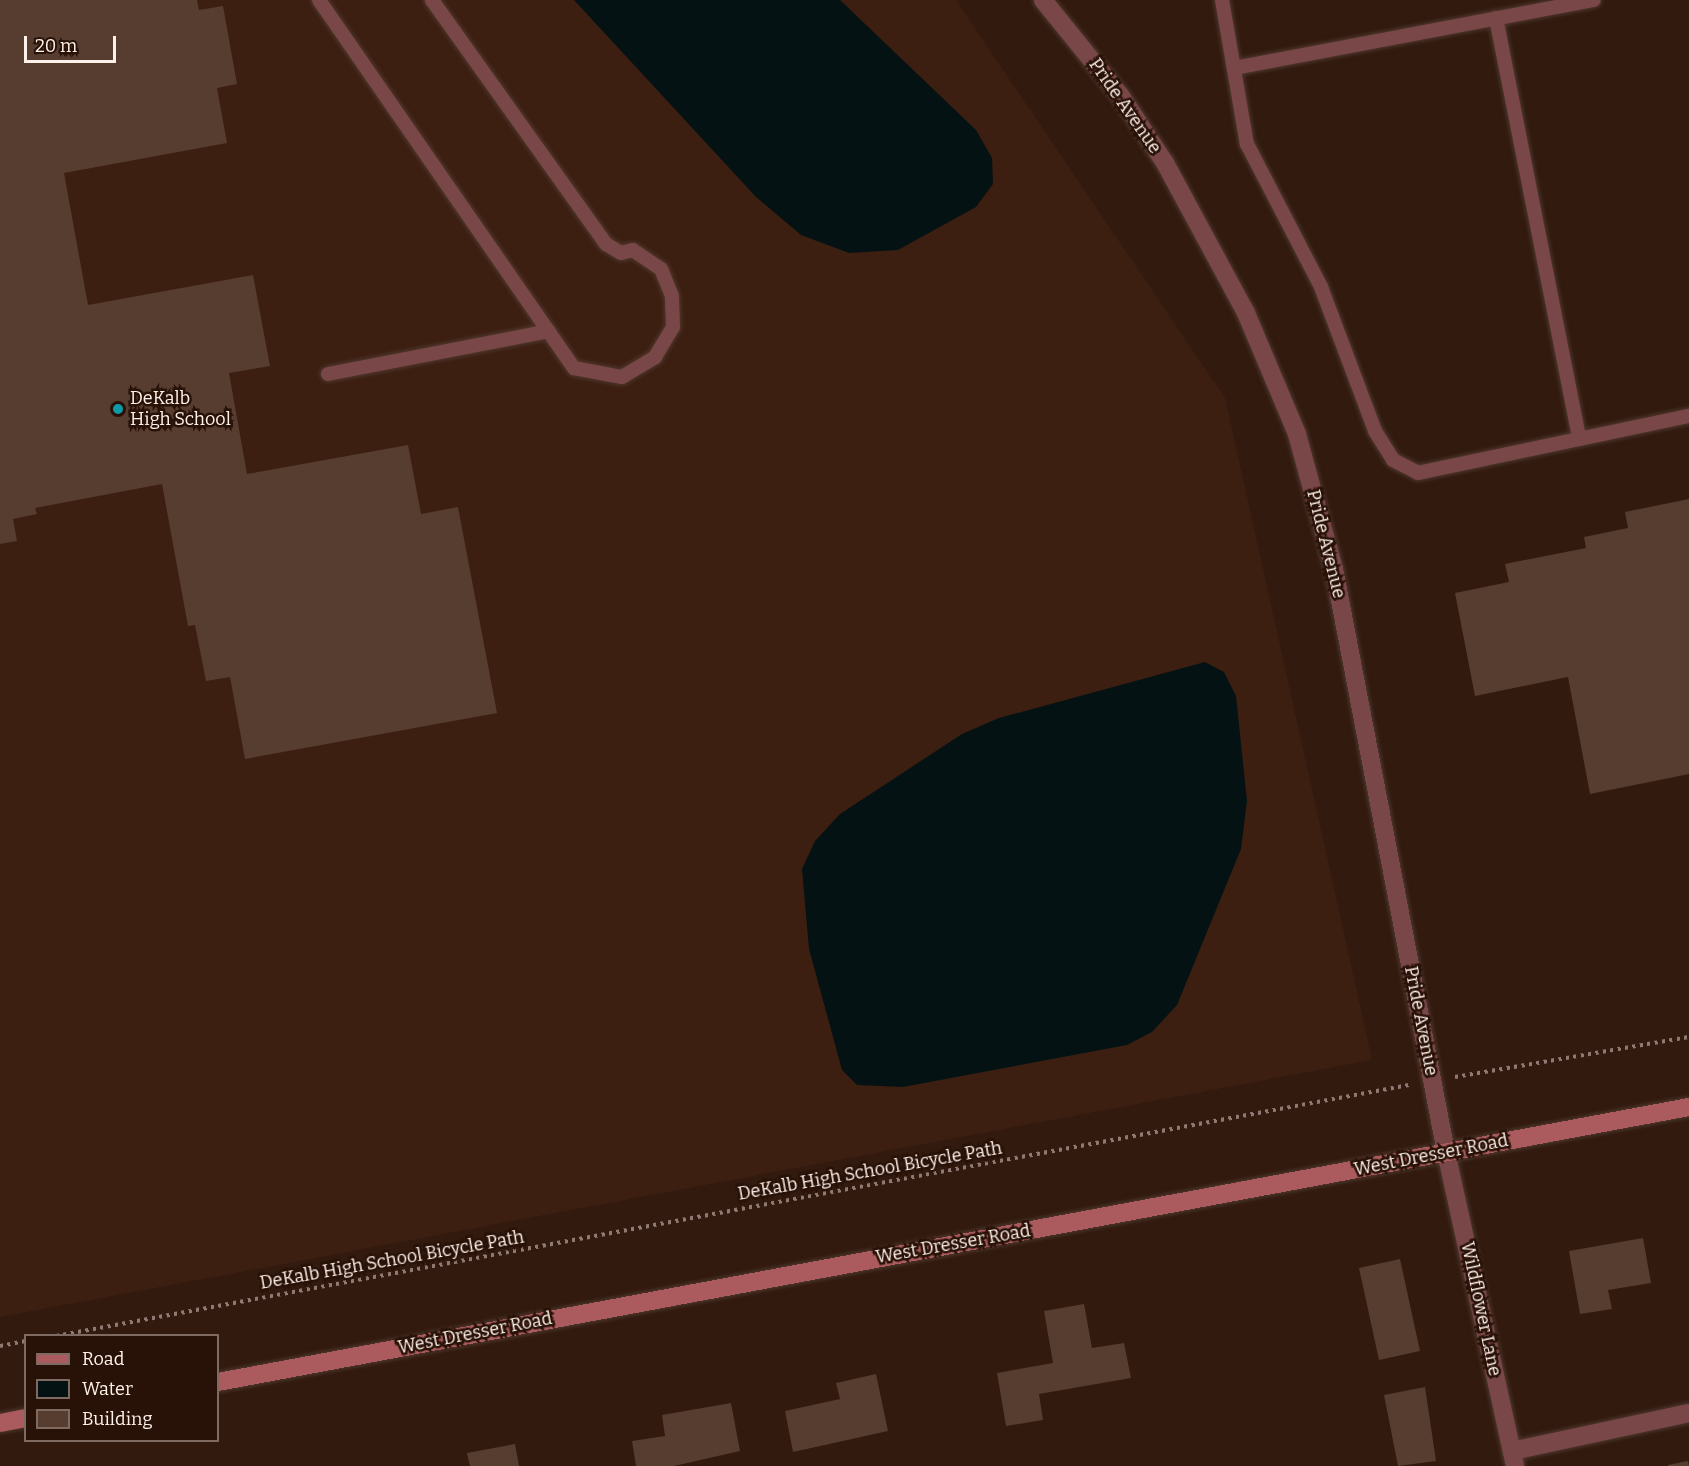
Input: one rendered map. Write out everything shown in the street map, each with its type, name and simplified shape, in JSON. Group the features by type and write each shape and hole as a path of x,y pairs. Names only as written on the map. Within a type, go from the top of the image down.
{"street":[{"name":"Pride Avenue","path":"1051,3 1166,163 1246,313 1298,434 1334,569 1446,1152"},
{"name":"West Dresser Road","path":"219,1382 1689,1107"},
{"name":"Wildflower Lane","path":"1446,1152 1513,1459"},
{"path":"1513,1459 1689,1413"},
{"path":"0,1423 24,1418"}],"lane":[{"path":"319,0 574,368 622,377 655,357 673,327 672,296 661,269 633,250 621,253 606,244 432,0"},
{"path":"1222,0 1247,144 1321,287 1375,431 1393,460 1418,473 1689,416"},
{"path":"1234,68 1594,0"},
{"path":"1496,18 1579,439"},
{"path":"328,374 549,331"}],"path":[{"name":"DeKalb High School Bicycle Path","path":"61,1334 1432,1081 1689,1037"},
{"path":"0,1346 24,1341"}],"shaded area":[{"path":"0,0 956,0 1225,398 1372,1060 0,1317"}],"water":[{"path":"574,0 840,0 976,130 992,158 993,184 976,207 898,250 849,253 801,235 756,197"},
{"path":"1205,662 1224,672 1236,696 1247,801 1241,849 1177,1005 1152,1032 1127,1045 903,1087 857,1085 842,1070 809,949 802,869 815,841 840,814 962,734 999,718"}],"building":[{"name":"DeKalb High School","path":"0,0 197,0 199,10 223,6 237,84 217,88 227,143 64,173 88,305 253,275 270,366 229,373 247,474 408,445 421,514 458,507 497,713 245,759 230,677 206,681 195,625 188,626 162,484 35,508 37,514 13,519 17,541 0,544"},
{"path":"1689,499 1689,774 1590,794 1568,677 1475,696 1455,593 1509,582 1505,564 1586,548 1584,537 1628,528 1625,512"},
{"path":"1643,1238 1651,1283 1608,1290 1612,1309 1580,1314 1569,1251"},
{"path":"1400,1259 1420,1351 1379,1360 1359,1268"},
{"path":"1084,1304 1092,1348 1124,1343 1131,1378 1039,1394 1043,1420 1006,1426 997,1373 1053,1363 1044,1311"},
{"path":"876,1374 888,1431 793,1452 785,1411 840,1399 836,1383"},
{"path":"1425,1387 1436,1461 1398,1466 1384,1395"},
{"path":"731,1403 740,1451 674,1466 636,1466 632,1441 665,1436 662,1415"},
{"path":"515,1444 519,1466 470,1466 467,1453"},
{"path":"1688,1461 1689,1466 1668,1466 1668,1465"}],"place":[{"name":"DeKalb High School","path":"118,409"}]}
